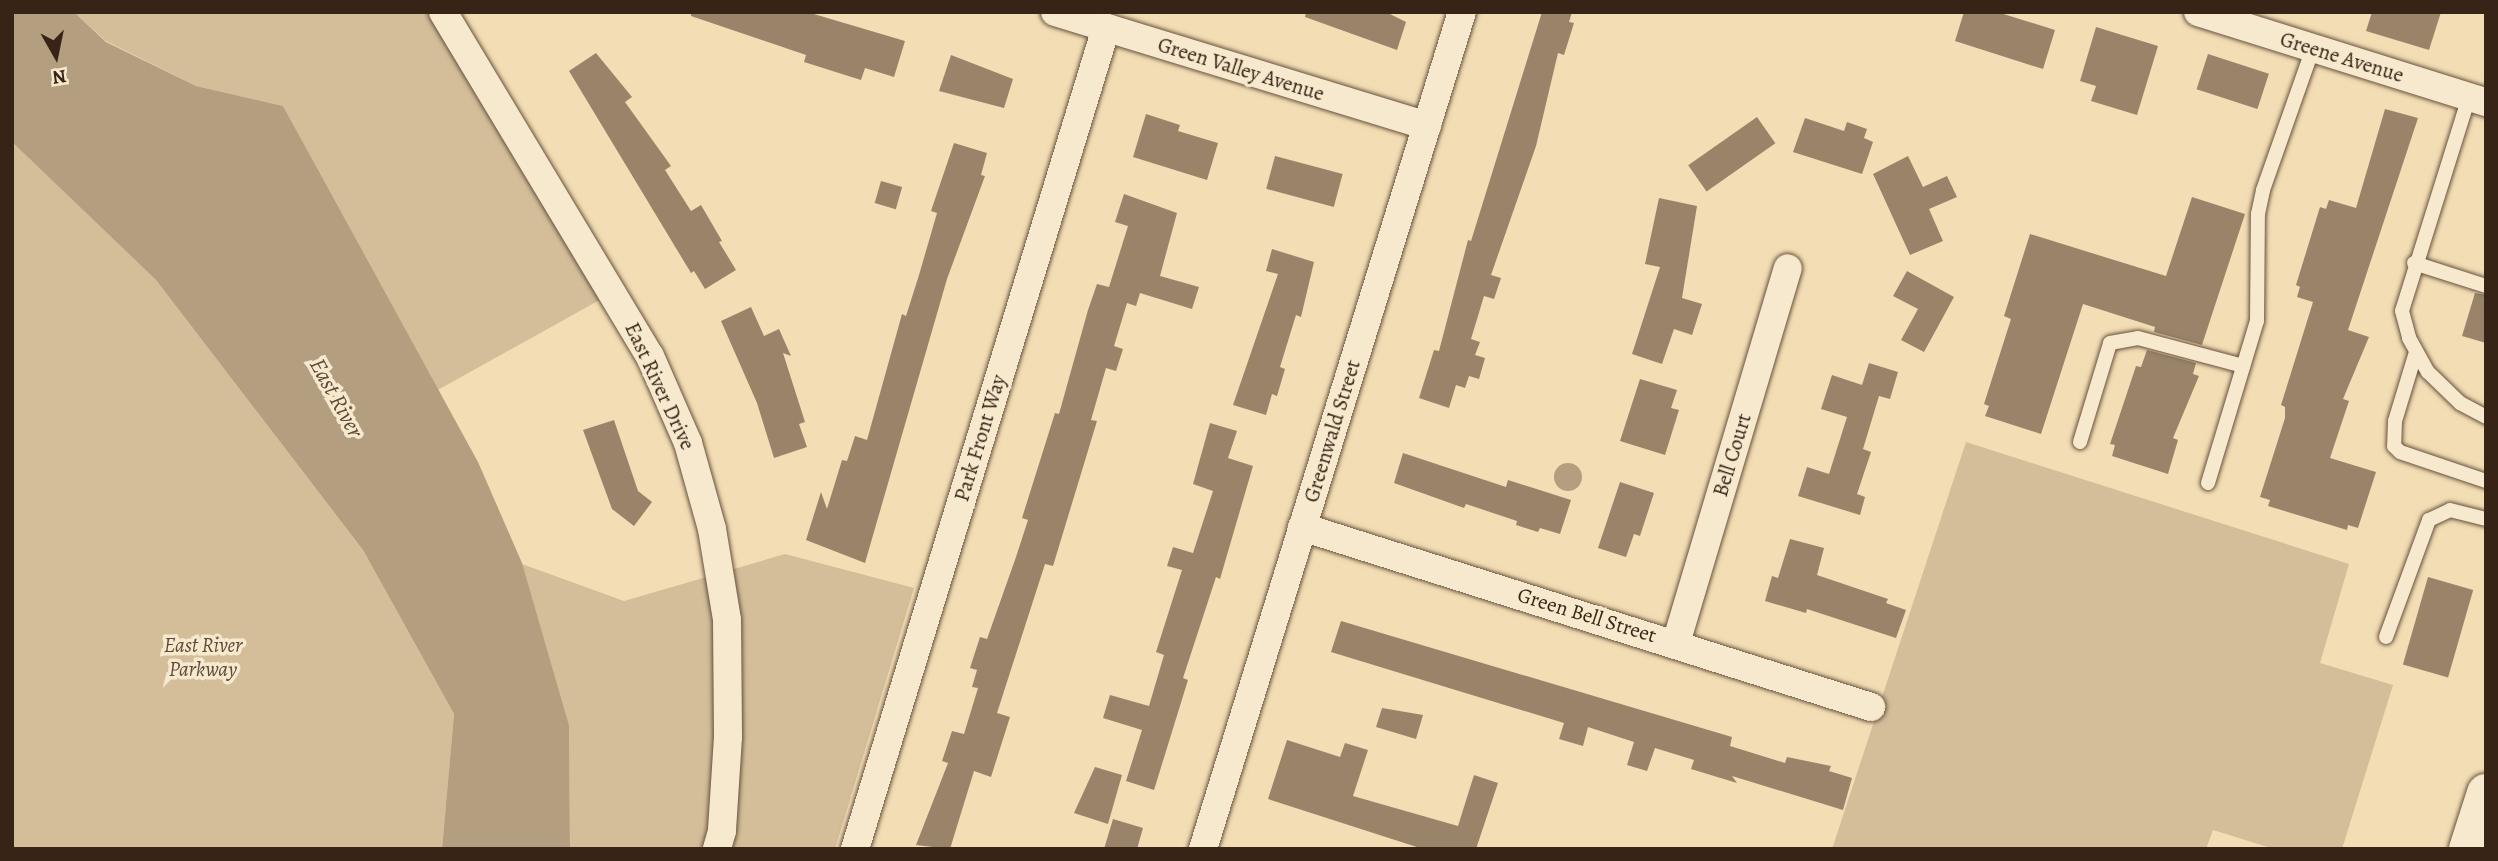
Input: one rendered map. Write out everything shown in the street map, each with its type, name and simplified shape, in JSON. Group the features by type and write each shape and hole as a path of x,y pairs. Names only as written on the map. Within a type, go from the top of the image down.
{"street":[{"name":"East River Drive","path":"443,12 650,356 688,443 712,529 727,620 728,737 722,831 717,849"},
{"name":"Green Valley Avenue","path":"1055,12 1427,126"},
{"name":"Greenwald Street","path":"1208,847 1302,527 1462,12"},
{"name":"Greene Avenue","path":"2198,12 2477,99"},
{"name":"Park Front Way","path":"855,849 1106,28"},
{"name":"Bell Court","path":"1676,643 1788,268"},
{"name":"Green Bell Street","path":"1302,527 1676,643 1871,707"},
{"path":"2468,849 2486,793"}],"lane":[{"path":"2208,483 2243,366 2260,296 2258,214 2263,190 2313,48"},
{"path":"2477,99 2414,263 2402,311 2416,352 2446,392 2486,417"},
{"path":"2414,263 2486,286"},
{"path":"2080,442 2110,343 2138,338 2243,366"},
{"path":"2416,352 2395,421 2394,446 2400,452 2486,481"},
{"path":"2386,637 2429,520 2451,510 2486,519"}],"green space":[{"path":"74,12 443,12 614,292 436,391 283,106 196,86 106,41"},
{"name":"East River Parkway","path":"12,142 156,280 363,550 454,714 442,849 12,849"},
{"path":"1966,442 2349,564 2320,663 2393,685 2342,849 2274,849 2213,830 2206,849 1832,849"},
{"path":"785,554 914,588 835,849 570,849 569,725 522,564 624,601"}],"water":[{"name":"East River","path":"12,12 74,12 106,42 196,86 283,106 478,462 522,563 569,725 570,849 442,849 454,714 363,550 156,280 12,142"},
{"path":"1568,463 1578,467 1582,477 1578,487 1568,491 1558,487 1554,477 1558,467"}],"building":[{"path":"691,12 807,12 905,41 894,77 865,68 861,80 804,62 806,55 691,16"},
{"path":"1306,12 1386,12 1406,22 1397,50 1305,17"},
{"path":"1542,12 1572,12 1569,22 1574,23 1564,55 1558,53 1536,146 1491,275 1501,278 1494,299 1484,296 1471,339 1480,342 1475,355 1485,358 1479,379 1469,376 1465,388 1456,385 1449,408 1419,398 1434,350 1439,351 1468,240 1471,241"},
{"path":"1964,12 1997,12 2055,30 2043,69 1955,41"},
{"path":"2372,12 2441,12 2429,50 2366,31"},
{"path":"2096,27 2158,46 2137,115 2091,101 2096,86 2080,81"},
{"path":"596,53 632,97 625,102 671,166 665,170 691,211 701,205 736,270 705,289 694,271 691,273 569,71"},
{"path":"2208,54 2269,74 2257,109 2197,89"},
{"path":"951,55 1013,79 1004,108 939,91"},
{"path":"2385,109 2418,118 2348,330 2369,337 2343,399 2349,401 2330,458 2376,472 2358,528 2348,525 2347,530 2268,506 2270,500 2260,497 2285,418 2285,407 2281,405 2313,302 2297,297 2300,287 2296,285 2320,207 2326,209 2329,200 2356,208"},
{"path":"1146,114 1180,125 1178,131 1218,143 1207,180 1133,157"},
{"path":"1757,117 1775,143 1707,191 1688,165"},
{"path":"1805,118 1844,131 1847,122 1867,129 1864,138 1873,142 1862,174 1793,152"},
{"path":"954,143 987,153 981,175 985,176 947,279 865,563 806,540 821,492 827,509 842,460 847,461 855,436 867,440 902,314 906,316 919,275 937,213 931,211"},
{"path":"1275,156 1343,174 1334,207 1266,189"},
{"path":"1908,156 1923,187 1947,176 1957,197 1929,209 1943,241 1910,255 1873,174"},
{"path":"881,181 902,187 896,209 875,203"},
{"path":"1124,194 1177,213 1160,276 1199,287 1192,309 1140,293 1136,306 1127,303 1114,346 1123,349 1116,371 1106,368 1091,420 1097,421 1053,566 1045,564 997,713 1010,717 991,777 974,771 950,849 916,845 948,763 942,761 952,731 964,734 978,688 972,687 977,670 970,668 980,637 987,639 1016,557 1028,520 1022,518 1055,413 1059,414 1088,310 1097,284 1109,287 1128,226 1115,222"},
{"path":"2192,197 2245,214 2202,345 2154,332 2155,327 2083,304 2041,434 1985,416 1989,406 1984,404 2011,319 2004,316 2030,234 2166,276"},
{"path":"1659,198 1697,206 1682,298 1702,304 1692,335 1674,329 1662,364 1632,354 1660,267 1645,264"},
{"path":"1272,249 1314,262 1301,317 1296,315 1280,367 1285,369 1277,396 1272,394 1266,415 1233,405 1278,274 1266,271"},
{"path":"1907,271 1954,297 1924,352 1901,340 1918,309 1893,296"},
{"path":"2475,293 2486,295 2486,343 2462,336"},
{"path":"751,307 764,336 779,329 791,356 783,353 805,422 799,424 807,447 774,458 757,403 721,321"},
{"path":"2147,350 2196,363 2193,374 2199,376 2173,438 2178,440 2168,474 2112,456 2115,445 2110,444 2136,366 2141,367"},
{"path":"1869,363 1898,372 1890,399 1879,396 1863,449 1871,452 1857,494 1865,497 1860,515 1798,496 1807,467 1829,474 1847,417 1821,409 1832,375 1862,385"},
{"path":"1640,379 1677,390 1671,408 1679,410 1665,455 1620,441"},
{"path":"614,420 638,491 652,502 634,526 612,509 583,430"},
{"path":"1210,423 1237,431 1228,458 1253,466 1220,579 1216,577 1183,678 1188,680 1154,790 1126,781 1142,730 1103,718 1110,695 1149,706 1164,655 1156,652 1182,570 1167,566 1173,547 1193,553 1213,491 1193,484"},
{"path":"1403,453 1506,487 1508,480 1571,500 1560,534 1540,528 1538,532 1516,525 1517,521 1466,504 1464,508 1394,483"},
{"path":"1620,482 1654,493 1640,536 1634,534 1626,557 1598,548"},
{"path":"1790,539 1824,548 1817,575 1888,599 1886,603 1906,610 1896,638 1807,609 1806,613 1765,601 1772,576 1778,578"},
{"path":"2428,577 2473,590 2448,677 2403,664"},
{"path":"1341,621 1732,737 1730,746 1785,763 1787,757 1831,766 1829,771 1852,778 1843,810 1732,776 1737,783 1691,769 1694,760 1655,748 1647,771 1627,765 1634,742 1588,727 1583,746 1559,739 1564,723 1331,652"},
{"path":"1382,708 1423,715 1416,739 1376,727"},
{"path":"1287,740 1340,757 1345,743 1368,750 1353,796 1458,826 1474,775 1498,783 1476,849 1423,849 1268,799"},
{"path":"1095,767 1122,775 1108,824 1074,813"},
{"path":"1113,819 1143,828 1137,849 1104,849"}]}
